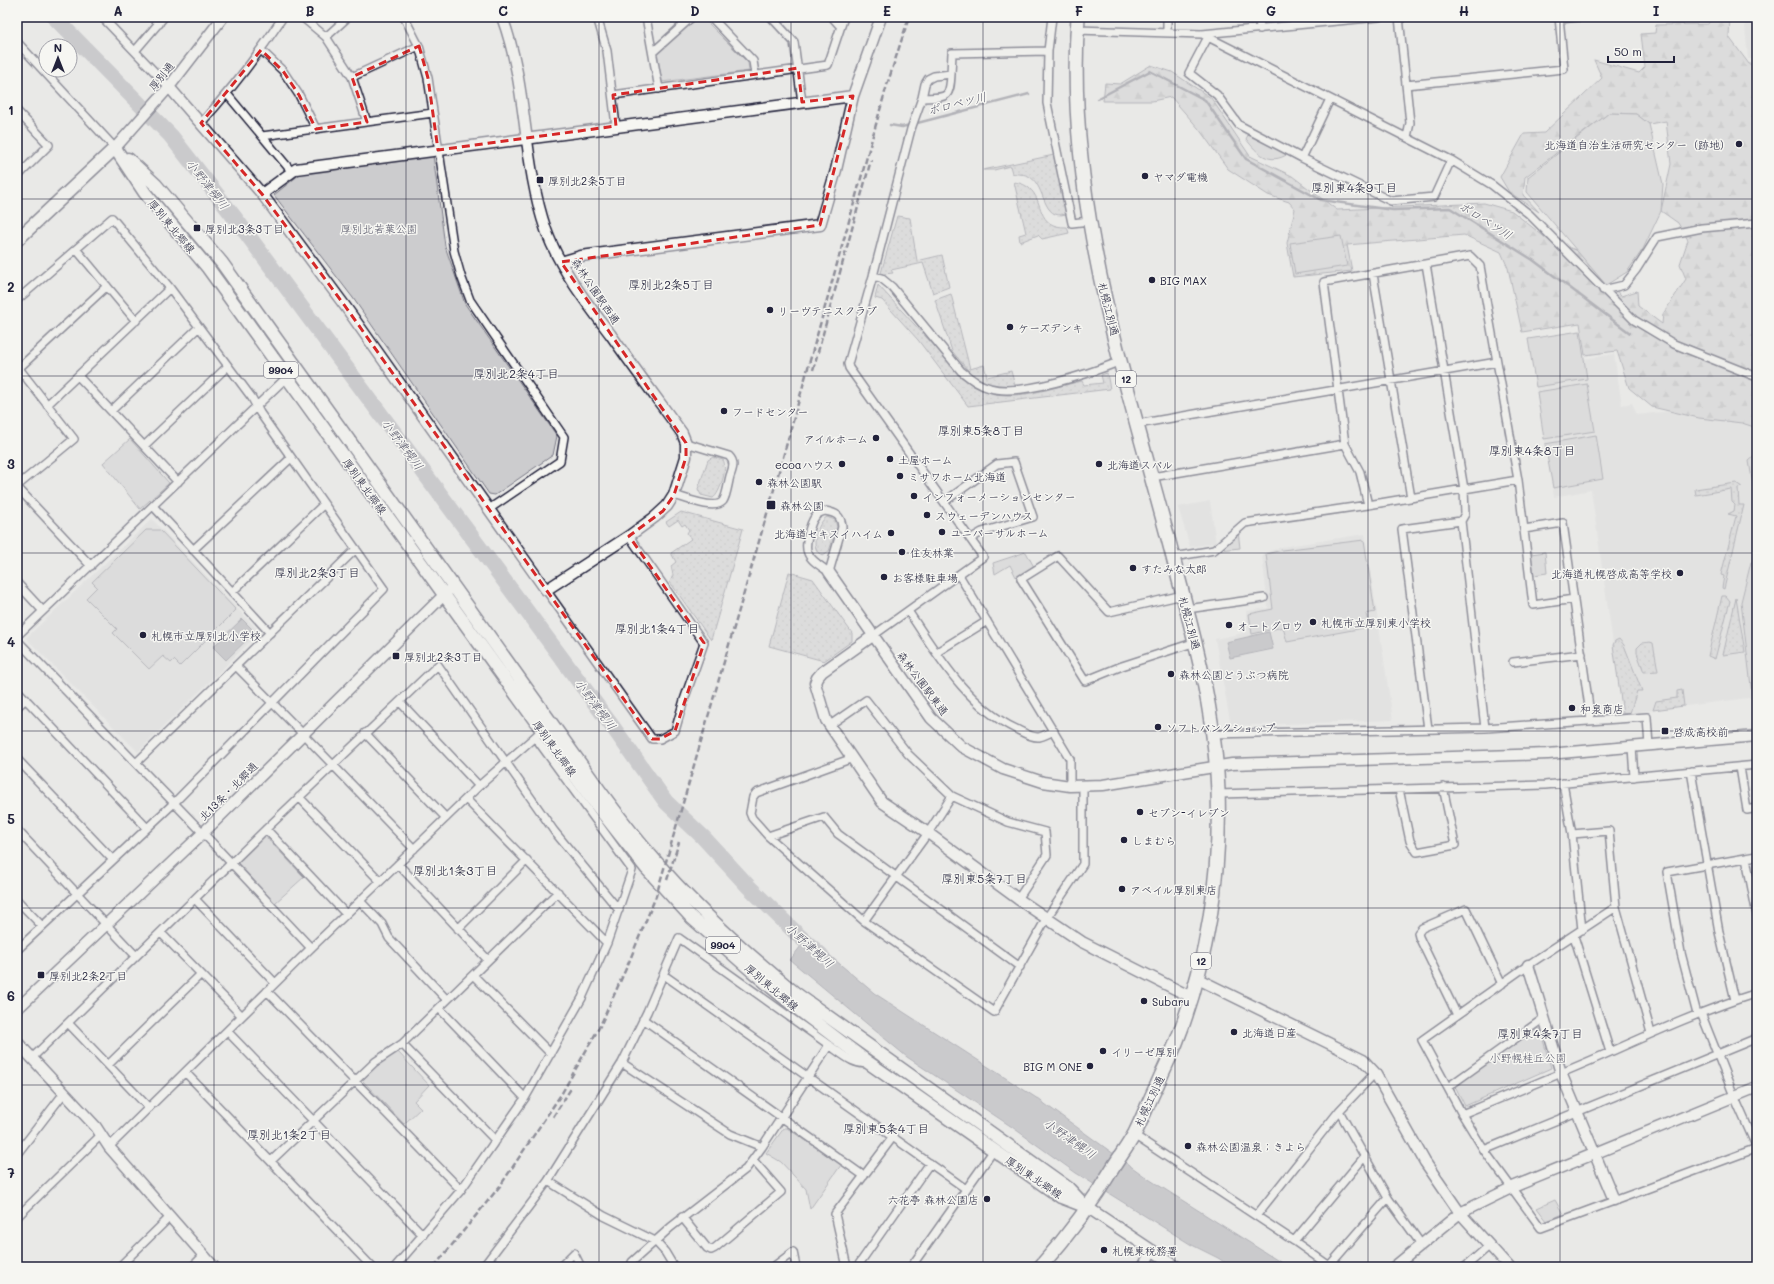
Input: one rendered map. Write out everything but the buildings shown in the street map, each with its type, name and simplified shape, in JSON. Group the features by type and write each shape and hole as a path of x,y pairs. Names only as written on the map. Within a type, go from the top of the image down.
{"highway":[{"name":"札幌江別通","path":"1040,1267 1053,1254 1087,1208 1131,1139 1175,1045 1191,997 1206,934 1214,881 1218,794 1213,734 1196,642 1137,424 1096,257 1089,221 1081,166 1077,120 1078,23"}],"main road":[{"path":"17,240 115,148"},
{"name":"厚別東北郷線","path":"115,148 156,185 222,263 296,368 448,591 538,734 647,868 692,918 794,1006 869,1063 1061,1197 1087,1208"},
{"name":"厚別東北郷線","path":"115,148 145,193 208,268 286,377 653,859 700,909 757,962 795,993 1068,1188 1087,1208"}],"street":[{"path":"102,17 169,87 262,194 345,306 652,739 660,739 675,731 704,643 629,536"},
{"path":"153,17 159,24"},
{"path":"135,51 164,17"},
{"name":"厚別通","path":"115,148 169,87 223,17"},
{"path":"201,123 227,94 261,50 283,17"},
{"path":"302,17 326,37 352,77 367,122"},
{"path":"326,37 348,17"},
{"path":"404,17 419,46 428,78 454,251 470,300 564,436 560,461 489,509"},
{"name":"森林公園駅西通","path":"502,17 509,36 518,72 527,138 538,201 544,223 561,262 576,288 682,433 686,443"},
{"path":"597,17 607,51 616,126"},
{"path":"646,17 659,89"},
{"path":"653,52 692,17"},
{"path":"711,17 753,61 755,74"},
{"path":"771,17 794,42 802,102"},
{"path":"832,17 840,26"},
{"path":"613,95 828,64 844,17"},
{"path":"561,262 589,255 820,226 836,170 853,96 881,17"},
{"path":"1052,17 1048,51 1048,110 1072,223 1089,221"},
{"path":"1167,17 1167,33"},
{"path":"1259,17 1260,29"},
{"path":"1078,23 1205,36 1379,17"},
{"path":"1399,17 1410,123 1407,137"},
{"path":"1406,85 1564,69 1560,18 1580,17"},
{"path":"1205,36 1407,137 1451,160 1492,185 1529,214 1634,320 1674,344 1757,377"},
{"path":"1205,36 1189,74 1217,95 1239,125 1302,158 1391,201 1434,197 1451,160"},
{"path":"17,42 115,148"},
{"path":"352,77 419,46"},
{"path":"261,50 283,71 299,95 316,129"},
{"path":"922,98 942,97 948,94 950,88 952,54 1048,51"},
{"path":"951,74 934,76 928,79 925,84 922,98 911,129 873,276 848,364 849,368 983,557 822,672 815,683 823,710 830,725 882,802 928,833 1018,899 1082,942 1191,997"},
{"path":"227,94 292,172"},
{"path":"262,194 296,169 853,96"},
{"path":"1302,158 1330,99"},
{"path":"17,111 49,145 17,178"},
{"path":"262,136 433,113"},
{"path":"17,300 112,218 170,288 252,398 291,458 384,589 273,704 174,803 17,950"},
{"path":"1604,290 1624,285 1636,270 1657,237 1702,228 1757,223"},
{"path":"76,249 136,321"},
{"path":"1368,505 1360,472 1345,444 1324,282 1470,256 1480,266 1518,480 1533,605 1574,599"},
{"path":"1426,264 1464,489 1465,514 1461,521 1485,728"},
{"path":"1373,274 1412,498"},
{"path":"873,276 880,278 892,287 961,370 975,382 990,388 1004,390 1022,389 1093,372 1121,361"},
{"path":"91,566 17,486 74,439 18,367 107,286"},
{"path":"47,405 170,288"},
{"path":"111,411 199,327"},
{"path":"1137,424 1497,362"},
{"path":"144,446 228,366"},
{"path":"17,636 296,368"},
{"path":"78,376 178,482"},
{"path":"546,590 629,536 663,511 674,495 686,457 686,443 729,456 733,460 733,467 724,499 718,504 710,505 674,495"},
{"path":"1152,477 1345,444"},
{"path":"193,550 291,458"},
{"path":"944,502 997,464 1014,462 1033,517 982,532 970,539"},
{"path":"1174,557 1214,550 1245,523 1368,505 1518,480"},
{"path":"232,592 324,504"},
{"path":"153,506 270,633"},
{"path":"825,511 835,512 840,516 842,521 842,527 829,572 811,558 806,549 806,543 814,519 820,512 825,511"},
{"path":"1428,729 1402,529 1461,521"},
{"path":"1524,529 1563,523 1591,721"},
{"path":"136,763 356,549"},
{"path":"1183,595 1109,612 1058,556 1021,579 1085,681 1122,666 1196,642"},
{"name":"森林公園駅東通","path":"829,572 931,718 962,747 1003,769 1043,782 1070,786 1103,785 1216,766 1239,764 1548,754 1757,736"},
{"path":"959,575 1071,761 1070,786"},
{"path":"17,583 43,611"},
{"name":"北13条・北郷通","path":"17,1009 203,832 448,591"},
{"path":"1187,609 1264,598"},
{"path":"908,611 968,694 993,716 1010,726 1035,737 1041,737 1054,731"},
{"path":"937,652 987,621"},
{"path":"17,640 203,832 311,948"},
{"path":"1513,662 1582,654"},
{"path":"32,1058 299,797 334,766 365,733 438,665 554,831 619,910"},
{"path":"236,666 414,849"},
{"path":"17,690 147,828"},
{"path":"17,707 26,700"},
{"path":"830,725 866,700 908,754 952,796 1008,822 1045,832 1047,856 1018,899"},
{"path":"400,702 479,786"},
{"path":"1213,734 1485,728 1647,716 1649,746"},
{"path":"365,733 446,818"},
{"path":"109,1147 380,881 479,786 538,734 632,870 607,943 582,998 525,1098 461,1190 395,1267"},
{"path":"1632,747 1634,776"},
{"path":"853,758 756,793 753,797 750,813 752,818 768,836 864,921 994,1012 1020,968 1046,918 1083,864 1084,785"},
{"path":"17,759 113,860"},
{"path":"1218,794 1563,783 1757,765"},
{"path":"1740,767 1748,810 1757,808"},
{"path":"1691,771 1719,932 1735,1000"},
{"path":"1563,783 1572,834 1582,930"},
{"path":"1399,789 1410,841 1417,852 1456,845 1443,787"},
{"path":"864,921 928,833 952,796"},
{"path":"299,797 380,881"},
{"path":"466,799 607,943"},
{"path":"768,836 824,817 838,834 1020,968"},
{"path":"266,829 346,914"},
{"path":"17,830 136,956"},
{"path":"1572,834 1609,831 1616,907 1651,1033"},
{"path":"1616,907 1528,965 1422,1040 1462,1114 1484,1150 1542,1228 1757,1148 1699,1014 1681,953 1668,872 1757,856"},
{"path":"1746,858 1757,915"},
{"path":"458,928 527,860"},
{"path":"398,864 488,960"},
{"path":"271,1161 375,1062 402,1044 558,892"},
{"path":"195,899 276,983"},
{"path":"17,900 42,926"},
{"path":"360,901 382,924 389,938 447,1000"},
{"path":"1457,1015 1419,937 1418,933 1422,928 1466,909 1502,984"},
{"path":"161,933 242,1016"},
{"path":"1574,936 1610,1052"},
{"path":"487,1265 548,1181 622,1063 664,974 679,938 856,1063 869,1063"},
{"path":"1528,965 1561,1073 1614,1200"},
{"path":"108,1065 201,974"},
{"path":"664,974 966,1189"},
{"path":"473,975 551,1054"},
{"path":"1196,978 1363,1060 1375,1073 1425,1162 1460,1213 1509,1267"},
{"path":"267,991 461,1190"},
{"path":"1462,1114 1610,1052 1651,1033 1735,1000 1757,993"},
{"path":"439,1008 525,1098"},
{"path":"1448,1086 1544,1018"},
{"path":"643,1019 864,1176"},
{"path":"68,1023 149,1108"},
{"path":"227,1030 423,1235"},
{"path":"1484,1150 1757,1038"},
{"path":"17,1042 96,1127 109,1147 214,1267"},
{"path":"402,1044 496,1141"},
{"path":"632,1267 632,1262 655,1241 746,1168 783,1118 808,1076 829,1045"},
{"path":"622,1063 730,1134 762,1147"},
{"path":"185,1072 372,1267"},
{"path":"1256,1216 1339,1111 1375,1073"},
{"path":"1394,1267 1460,1213 1513,1188 1757,1087"},
{"path":"17,1154 64,1093"},
{"path":"1339,1111 1388,1198 1421,1244"},
{"path":"17,1217 101,1135"},
{"path":"847,1267 835,1214 893,1137"},
{"path":"1131,1139 1220,1192 1330,1266 1388,1198"},
{"path":"911,1267 994,1150"},
{"path":"1294,1241 1365,1156"},
{"path":"682,1218 707,1248 711,1250 715,1248 781,1192 753,1160"},
{"path":"857,1267 930,1163"},
{"path":"548,1181 604,1216 655,1241 665,1252 674,1267"},
{"path":"1087,1208 1177,1267"},
{"path":"119,1267 170,1217"},
{"path":"1465,1267 1490,1245"},
{"path":"1143,1267 1152,1250"},
{"path":"773,1267 793,1252 796,1267"},
{"path":"560,1267 574,1253 581,1267"},
{"path":"192,1267 204,1255"}],"highlighted area":[{"path":"419,46 428,78 438,150 616,126 613,95 798,68 802,102 853,96 820,225 561,262 686,443 686,457 674,495 663,511 629,536 704,643 675,731 660,739 652,739 345,306 262,194 201,123 261,50 283,71 299,95 316,129 367,122 352,77"}],"shaded area":[{"path":"1744,17 1757,17 1757,59 1748,59"},
{"name":"北海道札幌啓成高等学校","path":"1580,331 1584,359 1614,354 1622,405 1632,403 1637,415 1751,401 1757,434 1757,697 1623,714 1591,490 1554,497 1528,339"},
{"path":"1210,501 1216,543 1190,547 1178,507"},
{"name":"札幌市立厚別北小学校","path":"152,519 260,632 138,752 26,638"},
{"name":"札幌市立厚別東小学校","path":"1365,534 1393,720 1231,726 1215,639 1248,632 1246,611 1268,608 1262,554 1281,547"}],"green space":[{"path":"695,17 702,17 748,63 749,71 661,82 657,51"},
{"path":"1713,17 1730,17 1729,37 1749,64 1757,64 1757,428 1742,423 1699,418 1652,407 1629,388 1617,351 1585,355 1580,323 1522,332 1508,268 1501,252 1464,235 1347,245 1352,271 1293,277 1287,243 1295,209 1289,202 1268,195 1228,169 1199,129 1171,97 1152,101 1103,101 1105,83 1120,84 1151,65 1172,72 1211,98 1250,156 1292,176 1337,210 1484,203 1512,211 1547,239 1581,252 1621,296 1637,291 1638,306 1662,324 1663,314 1686,279 1680,264 1688,240 1678,223 1661,211 1671,164 1666,121 1649,124 1636,114 1609,113 1525,177 1523,195 1539,212 1509,192 1500,177 1524,134 1544,133 1602,78 1594,60 1639,73 1645,67 1641,34 1655,33 1656,25 1708,24"},
{"path":"1609,113 1636,114 1649,124 1663,184 1661,211 1643,249 1627,272 1606,285 1527,192 1528,177"},
{"path":"1248,135 1288,154 1275,159 1264,156 1259,153 1246,139"},
{"name":"厚別北若葉公園","path":"433,155 445,246 465,304 557,436 553,455 495,495 489,494 353,298 274,195 300,174"},
{"path":"1054,155 1066,214 1058,215 1052,213 1035,182 1028,176 1012,173 1010,166 994,170 983,170"},
{"path":"1014,182 1020,183 1034,193 1045,219 1057,226 1067,227 1069,233 1042,239 1038,235 1020,242 1019,235 1026,233"},
{"path":"897,216 910,218 917,261 942,255 949,287 933,293 923,263 891,270 893,273 881,273"},
{"path":"1341,236 1347,266 1295,274 1290,243"},
{"path":"878,285 962,376 975,386 990,392 1004,395 1019,395 1082,381 1084,385 1103,383 1101,375 1107,373 1110,389 968,406 918,340 882,300 875,298"},
{"path":"951,294 970,369 984,365 987,377 1011,371 1015,386 996,386 985,383 975,377 952,351 935,300"},
{"path":"1580,331 1587,379 1536,387 1528,339"},
{"path":"1587,384 1595,431 1544,439 1537,392"},
{"path":"1596,435 1603,479 1553,488 1545,444"},
{"path":"130,439 169,483 140,509 103,463"},
{"path":"1757,454 1757,509 1749,461"},
{"path":"713,457 723,460 725,468 721,486 716,496 713,498 701,495 698,489 708,460"},
{"path":"1736,483 1742,487 1738,488 1739,505 1744,505 1724,589 1722,588 1724,576 1721,575 1736,516 1728,514 1734,511 1735,505 1732,502 1731,489 1696,495 1695,489"},
{"path":"681,512 743,529 711,640 670,582 673,575 671,566 676,562 671,553 691,539 687,533 689,530 685,524 682,526 678,520 669,526 666,522"},
{"path":"827,517 835,520 837,527 829,551 823,555 818,553 815,543 817,530 823,520"},
{"path":"146,530 160,530 236,610 180,666 174,660 171,663 163,656 149,669 113,633 117,629 86,598 97,587 92,582"},
{"path":"1238,531 1240,548 1221,550"},
{"path":"1364,540 1375,612 1366,614 1369,627 1287,642 1283,627 1252,634 1249,614 1273,609 1266,554 1282,550"},
{"path":"1026,552 1034,567 1016,577 1010,565 995,574 993,563"},
{"path":"1545,552 1547,573 1534,575 1531,554"},
{"path":"1751,562 1757,562 1757,695 1752,695 1741,602"},
{"path":"789,572 813,579 852,633 852,641 824,661 769,646"},
{"path":"1722,596 1726,596 1730,601 1715,659 1708,656"},
{"path":"1736,598 1745,652 1723,655"},
{"path":"1619,639 1624,645 1642,691 1637,691 1630,713 1623,714 1613,645 1615,641"},
{"path":"1642,643 1653,643 1658,671 1644,672 1637,653 1637,648"},
{"path":"1682,690 1684,706 1653,710 1656,701 1677,698 1677,691"},
{"path":"264,835 304,877 275,903 237,862"},
{"name":"小野幌桂丘公園","path":"1539,1026 1551,1068 1465,1106 1455,1086"},
{"path":"398,1052 429,1085 414,1101 421,1108 404,1124 362,1080 380,1063"},
{"path":"784,1128 787,1128 841,1165 810,1209 806,1189 781,1162 766,1153"},
{"path":"1555,1200 1563,1214 1547,1221 1537,1208"}],"water":[{"path":"242,619 255,632 226,660 213,647"},
{"path":"1269,632 1273,649 1230,658 1226,642"},
{"path":"808,937 874,993 1038,1099 1147,1178 1288,1267 1232,1267 1190,1244 1076,1173 1012,1127 907,1057 790,960"}],"waterway":[{"name":"小野津幌川","path":"54,17 171,136 235,218 615,730 666,802 703,837 749,887 797,934 821,955"},
{"name":"ポロベツ川","path":"1097,99 1150,71 1205,100 1246,159 1321,200 1393,210 1450,208 1533,260 1630,333"},
{"name":"ポロベツ川","path":"890,125 902,127 1029,94"}],"railway":[{"path":"434,1267 500,1186 562,1093 600,1026 629,962 656,896 771,500 887,85 909,17"},
{"path":"813,370 871,160"},
{"path":"667,880 679,842"},
{"path":"553,1117 572,1087"}],"place":[{"name":"北海道自治生活研究センター（跡地）","path":"1739,144"},
{"name":"ヤマダ電機","path":"1145,176"},
{"name":"厚別北2条5丁目","path":"540,180"},
{"name":"厚別北3条3丁目","path":"197,228"},
{"name":"BIG MAX","path":"1152,280"},
{"name":"リーヴテニスクラブ","path":"770,310"},
{"name":"ケーズデンキ","path":"1010,327"},
{"name":"フードセンター","path":"724,411"},
{"name":"アイルホーム","path":"876,438"},
{"name":"土屋ホーム","path":"890,459"},
{"name":"ecoaハウス","path":"842,464"},
{"name":"北海道スバル","path":"1099,464"},
{"name":"ミサワホーム北海道","path":"900,476"},
{"name":"森林公園駅","path":"759,482"},
{"name":"インフォーメーションセンター","path":"914,496"},
{"name":"森林公園","path":"771,505"},
{"name":"スウェーデンハウス","path":"927,515"},
{"name":"ユニバーサルホーム","path":"942,532"},
{"name":"北海道セキスイハイム","path":"891,533"},
{"name":"住友林業","path":"902,552"},
{"name":"すたみな太郎","path":"1133,568"},
{"name":"北海道札幌啓成高等学校","path":"1680,573"},
{"name":"お客様駐車場","path":"884,577"},
{"name":"札幌市立厚別東小学校","path":"1313,622"},
{"name":"オートグロウ","path":"1229,625"},
{"name":"札幌市立厚別北小学校","path":"143,635"},
{"name":"厚別北2条3丁目","path":"396,656"},
{"name":"森林公園どうぶつ病院","path":"1171,674"},
{"name":"和泉商店","path":"1572,708"},
{"name":"ソフトバンクショップ","path":"1158,727"},
{"name":"啓成高校前","path":"1665,731"},
{"name":"セブン-イレブン","path":"1140,812"},
{"name":"しまむら","path":"1124,840"},
{"name":"アベイル厚別東店","path":"1122,889"},
{"name":"厚別北2条2丁目","path":"41,975"},
{"name":"Subaru","path":"1144,1001"},
{"name":"北海道日産","path":"1234,1032"},
{"name":"イリーゼ厚別","path":"1103,1051"},
{"name":"BIG M ONE","path":"1090,1066"},
{"name":"森林公園温泉；きよら","path":"1188,1146"},
{"name":"六花亭 森林公園店","path":"987,1199"},
{"name":"札幌東税務署","path":"1104,1250"}],"district":[{"name":"厚別東4条9丁目","path":"1354,187"},
{"name":"厚別北2条5丁目","path":"671,284"},
{"name":"厚別北2条4丁目","path":"516,373"},
{"name":"厚別東5条8丁目","path":"981,430"},
{"name":"厚別東4条8丁目","path":"1532,450"},
{"name":"厚別北2条3丁目","path":"317,572"},
{"name":"厚別北1条4丁目","path":"657,628"},
{"name":"厚別北1条3丁目","path":"455,870"},
{"name":"厚別東5条7丁目","path":"984,878"},
{"name":"厚別東4条7丁目","path":"1540,1033"},
{"name":"厚別東5条4丁目","path":"886,1128"},
{"name":"厚別北1条2丁目","path":"289,1134"}]}
